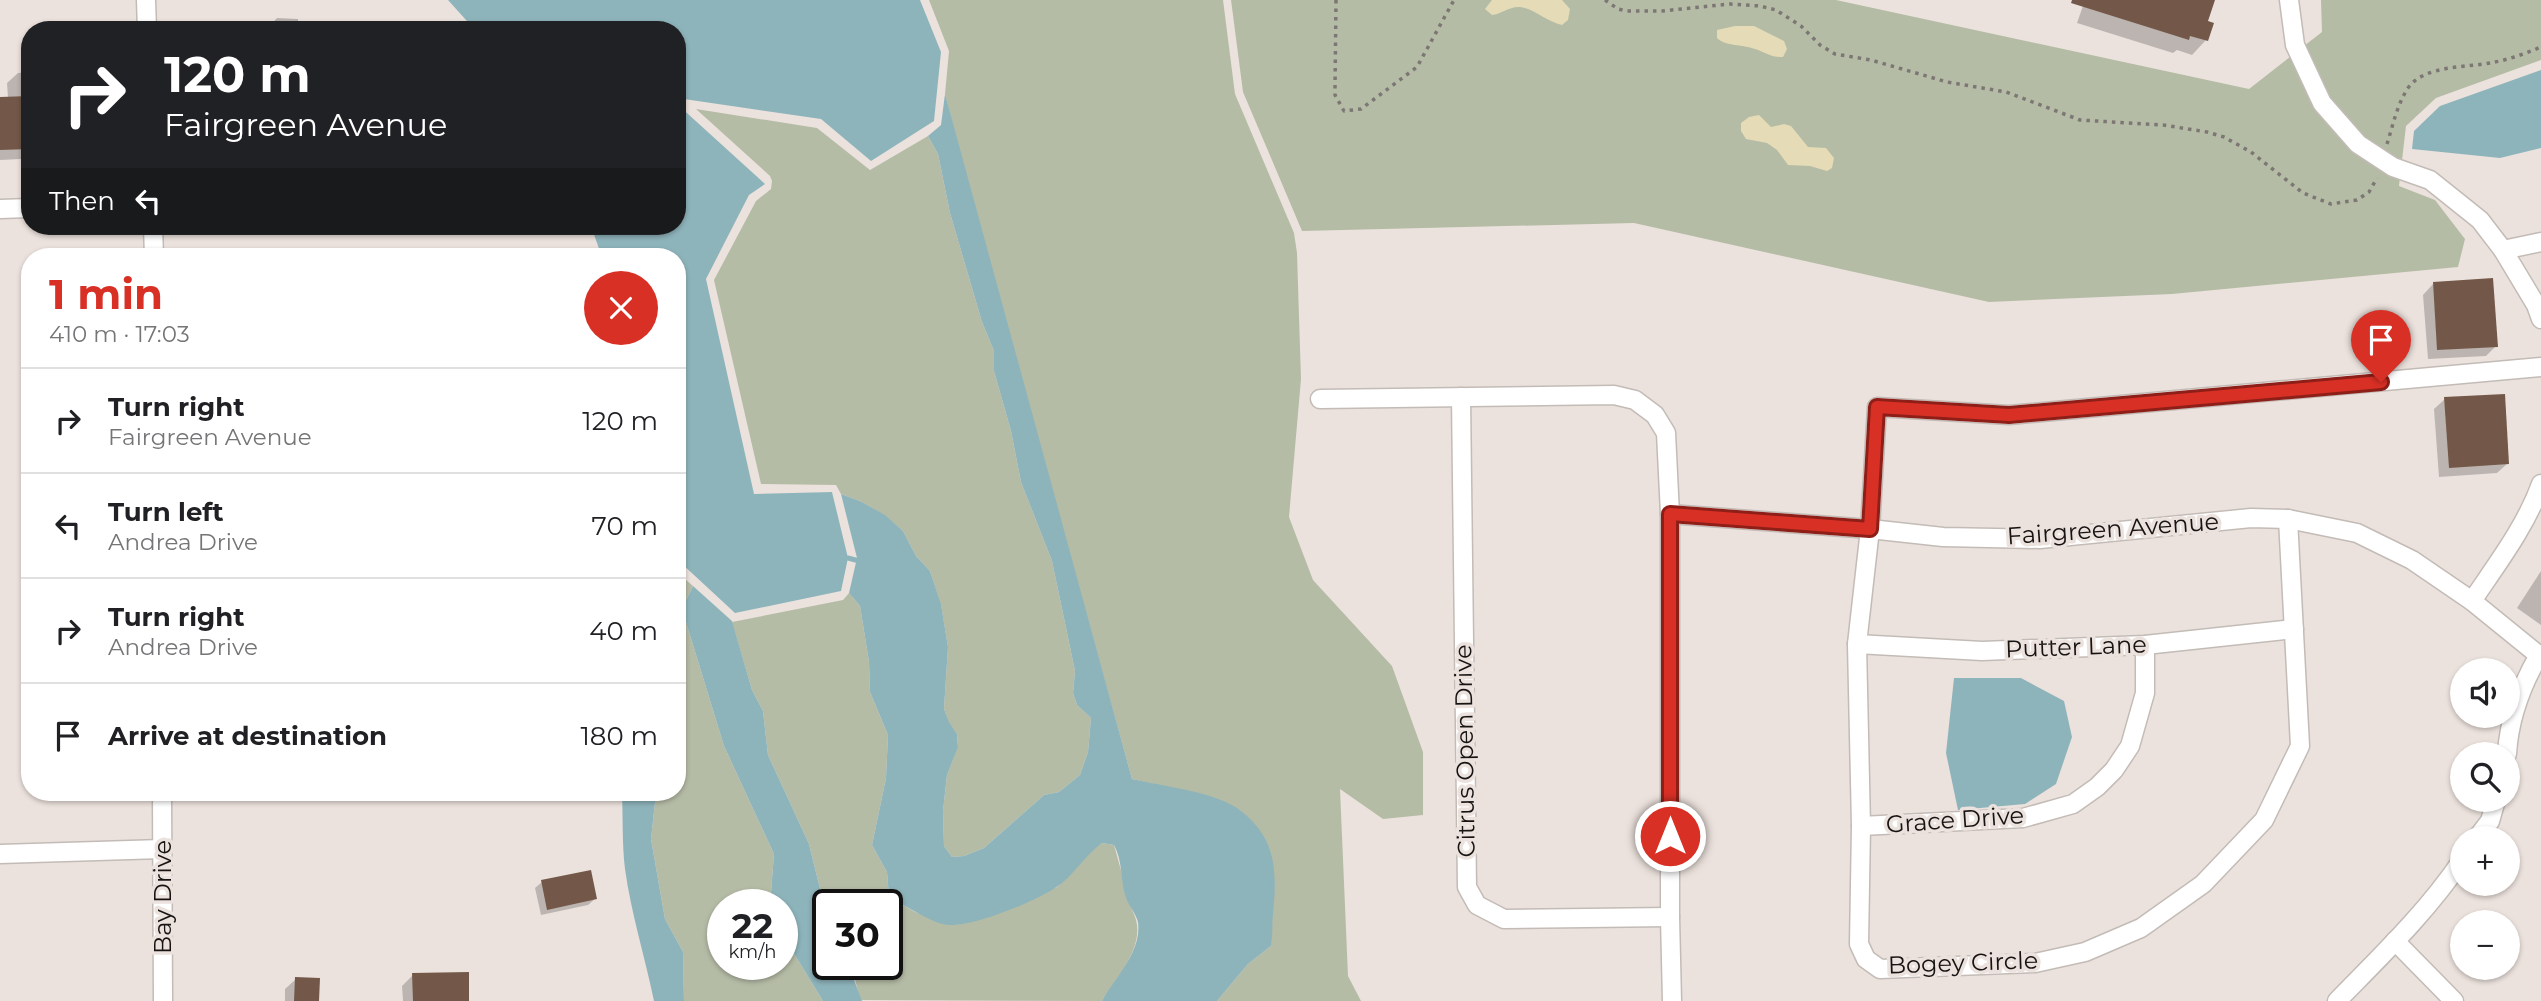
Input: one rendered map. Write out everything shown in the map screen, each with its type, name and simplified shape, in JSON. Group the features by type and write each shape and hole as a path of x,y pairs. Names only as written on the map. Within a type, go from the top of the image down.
{"street":[{"path":"146,0 147,21"},
{"path":"2289,0 2295,46 2322,103 2358,144 2393,167 2430,180 2480,220 2503,250 2536,305 2541,319"},
{"path":"0,209 21,208"},
{"path":"2503,250 2541,242"},
{"name":"Bogey Circle","path":"2288,519 2300,746 2264,820 2203,884 2141,928 2085,952 2035,963 1880,969 1866,959 1859,944 1861,826 1857,644 1870,529 1877,407 2009,415 2541,367"},
{"path":"1320,399 1614,395 1634,400 1656,415 1666,433 1670,514 1672,1001"},
{"name":"Citrus Open Drive","path":"1461,397 1466,887 1477,905 1504,919 1670,917"},
{"path":"2472,601 2539,496"},
{"name":"Fairgreen Avenue","path":"1670,514 1943,537 2040,539 2251,518 2288,519 2357,533 2413,560 2472,601 2540,656"},
{"name":"Putter Lane","path":"1857,644 1982,650 2145,645 2294,629"},
{"name":"Grace Drive","path":"1861,826 2023,818 2073,804 2097,787 2114,770 2130,746 2145,693 2145,645"},
{"path":"2508,742 2508,732 2525,680 2540,656"},
{"name":"Bay Drive","path":"162,801 163,1001"},
{"path":"0,854 163,849"},
{"path":"2337,1001 2395,942 2450,879"},
{"path":"2395,942 2454,1001"}],"path":[{"path":"1336,0 1335,95 1343,111 1351,111 1361,109 1417,67 1454,0"},
{"path":"1605,0 1618,9 1627,11 1730,4 1776,10 1801,26 1835,54 1871,60 1947,82 2006,92 2080,120 2163,125 2224,137 2251,152 2303,193 2330,204 2357,201 2368,192 2376,179 2399,106 2410,86 2446,69 2497,62 2541,47"}],"green space":[{"path":"929,0 1223,0 1235,94 1294,233 1297,253 1301,379 1289,517 1313,580 1392,666 1423,752 1423,815 1383,819 1340,789 1348,976 1361,1001 1217,1001 1248,964 1271,946 1272,922 1212,798 1132,779 970,193 945,94 949,51"},
{"path":"1231,0 1836,0 2249,89 2322,32 2321,0 2541,0 2541,60 2436,98 2406,126 2399,186 2435,200 2465,239 2458,267 2172,294 1989,302 1634,223 1302,231 1243,92"},
{"path":"696,109 817,128 870,170 928,136 938,154 950,213 982,322 994,351 994,371 1011,431 1021,482 1052,561 1075,671 1073,693 1077,705 1091,718 1088,752 1080,775 1059,792 1044,795 984,848 964,856 952,857 944,846 943,811 947,775 958,746 957,734 944,709 948,647 941,605 930,571 916,556 903,531 884,515 841,494 836,485 761,484 714,280 756,201 771,189 772,181 770,176"},
{"path":"686,580 693,586 686,601"},
{"path":"849,593 860,606 869,662 870,692 888,735 886,778 872,845 887,872 888,889 820,889 809,844 768,755 763,711 752,690 732,622 843,600"},
{"path":"686,622 724,746 774,854 771,889 707,889 707,980 798,980 798,960 823,1001 684,1001 683,952 665,919 651,839 655,801 686,801"},
{"path":"1102,843 1114,845 1137,922 1137,934 1130,958 1102,1001 860,1000 855,980 903,980 903,905 929,917 994,915 1057,887 1087,853"}],"sand":[{"path":"1492,0 1562,0 1570,9 1568,20 1562,25 1520,7 1492,15 1485,9"},
{"path":"1754,26 1784,41 1787,49 1783,57 1725,43 1717,38 1717,30"},
{"path":"1759,115 1771,127 1784,124 1791,126 1808,147 1826,148 1834,158 1832,168 1827,171 1810,166 1788,165 1777,150 1767,143 1746,139 1741,131 1741,123 1749,117"}],"water":[{"path":"448,0 920,0 941,52 934,121 871,161 821,119 686,99 686,21 467,21"},
{"path":"2541,70 2541,148 2500,158 2412,149 2414,131 2440,106"},
{"path":"945,94 1132,779 1204,794 1231,804 1262,833 1272,857 1275,884 1271,946 1248,964 1217,1001 1102,1001 1132,954 1138,933 1138,922 1126,898 1114,845 1102,843 1061,883 1033,900 987,918 948,925 926,918 903,905 903,889 888,889 887,872 872,845 886,778 888,735 870,692 869,662 860,606 849,593 857,558 841,494 885,515 903,531 916,556 930,571 941,604 948,647 944,709 957,734 958,747 947,775 943,811 944,846 952,857 964,856 984,848 1044,795 1059,792 1080,775 1088,752 1091,718 1077,705 1073,693 1075,671 1052,561 1021,482 1011,431 994,371 994,351 982,322 950,213 938,154 928,136 941,125"},
{"path":"686,112 765,184 749,195 706,279 754,494 832,492 848,558 841,591 735,613 686,568 686,248 599,248 594,235 686,235"},
{"path":"693,586 732,621 752,690 763,711 768,755 809,844 820,889 812,889 812,980 854,980 862,1001 823,1001 798,960 798,889 771,889 774,854 724,746 686,622 686,601"},
{"path":"1954,678 2021,678 2064,701 2072,737 2056,784 2025,804 1958,810 1946,753"},
{"path":"622,801 655,801 651,839 665,919 683,952 684,1001 654,1001 631,902 623,841"}],"building":[{"path":"2072,0 2215,0 2208,21 2214,23 2208,41 2190,36 2189,40 2071,3"},
{"path":"21,96 21,149 0,150 0,97"},
{"path":"2493,278 2498,347 2437,350 2433,282"},
{"path":"2505,394 2509,464 2449,468 2444,397"},
{"path":"591,870 597,899 547,910 541,880"},
{"path":"469,972 469,1001 413,1001 412,973"},
{"path":"295,977 320,978 319,1001 294,1001"}],"waterway":[{"path":"848,558 863,562"}],"route":[{"path":"1670,836 1670,514 1870,529 1877,407 2009,415 2381,382"}]}
